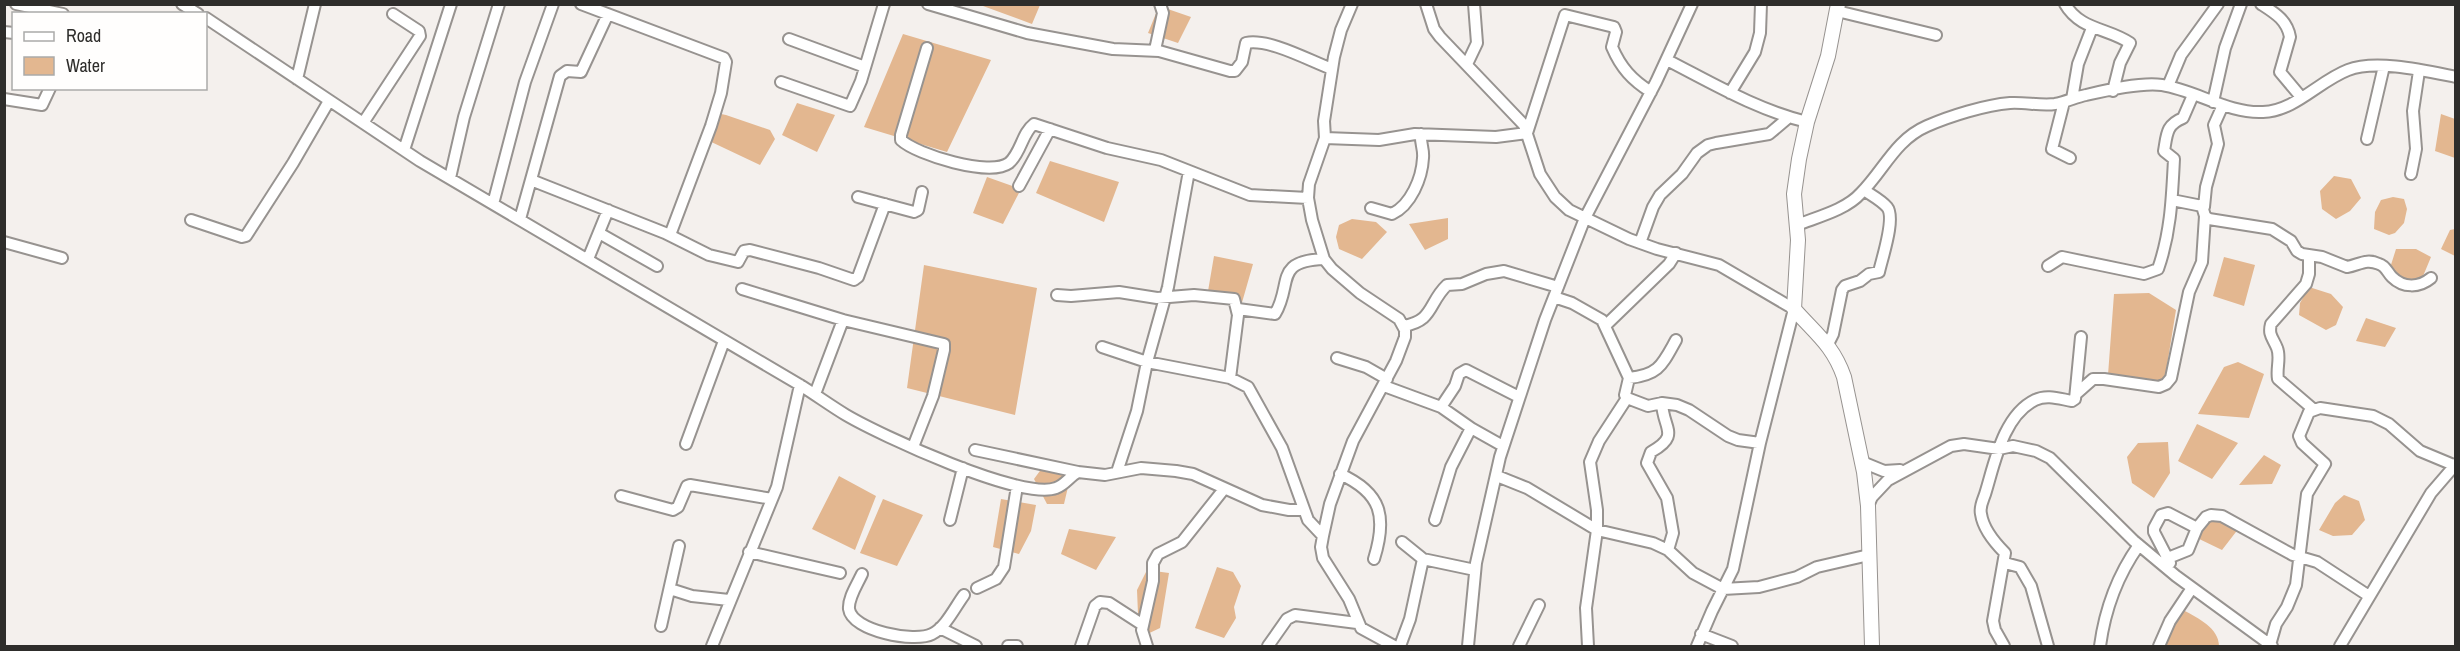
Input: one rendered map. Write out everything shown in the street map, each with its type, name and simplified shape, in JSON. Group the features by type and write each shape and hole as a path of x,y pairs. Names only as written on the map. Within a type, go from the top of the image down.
{"main road":[{"path":"1838,8 1828,56 1807,122 1794,194 1798,250 1794,309 1828,344 1844,377 1862,462 1868,506 1872,646"}],"street":[{"path":"16,4 54,12"},
{"path":"182,4 195,12"},
{"path":"297,79 315,4"},
{"path":"404,150 451,4"},
{"path":"450,178 464,117 499,4"},
{"path":"493,204 525,82 553,4"},
{"path":"580,4 606,10 723,56 726,62 714,117 669,235"},
{"path":"781,82 847,107 852,104 884,4"},
{"path":"928,4 1027,33 1127,51 1155,50 1235,71 1242,62 1246,43 1259,42 1332,69"},
{"path":"1155,50 1163,13 1160,4"},
{"path":"1352,4 1341,30 1332,69 1324,121 1325,138 1309,184 1308,198 1314,228 1324,259 1344,279 1399,319 1405,337 1402,350 1353,441 1340,474 1321,548 1323,558 1349,599 1357,623 1361,628 1394,646"},
{"path":"1426,4 1434,29 1440,37 1524,125 1540,174 1546,185 1569,210 1640,243 1719,265 1794,309 1760,443 1733,569 1697,646"},
{"path":"1467,64 1478,43 1474,4"},
{"path":"1467,646 1475,570 1503,446 1519,397 1585,218 1667,60 1692,4"},
{"path":"1730,93 1755,52 1760,33 1761,4"},
{"path":"2065,4 2073,16 2092,28 2114,34 2130,43 2120,63 2113,91"},
{"path":"2168,86 2181,55 2218,4"},
{"path":"2004,646 1993,621 2005,553 1992,536 1981,514 1981,504 1999,449 2014,420 2032,402 2046,397 2072,401 2092,379 2158,387 2166,384 2171,378 2189,292 2202,262 2206,187 2218,144 2214,124 2225,48 2241,4"},
{"path":"2261,4 2279,15 2289,31 2290,37 2280,72 2301,97"},
{"path":"1838,8 1936,35"},
{"path":"520,219 560,76 567,71 580,72 606,10"},
{"path":"363,123 420,36 418,31 393,14"},
{"path":"1527,133 1565,15 1614,27 1616,32 1612,47 1618,61 1629,77 1651,92"},
{"path":"207,19 404,150 852,418 963,468 1017,486 1056,489 1078,472"},
{"path":"2070,158 2052,149 2082,49 2092,28"},
{"path":"789,39 865,67"},
{"path":"927,48 900,135 906,145 964,164 993,168 1006,165 1012,160 1032,125 1038,125 1107,148 1161,160 1250,195 1308,198"},
{"path":"1667,60 1730,93 1788,118 1807,122"},
{"path":"2367,139 2384,66"},
{"path":"1797,225 1851,202 1864,190 1898,146 1912,135 1927,126 1987,107 2012,103 2040,105 2146,85 2168,86 2218,104 2263,112 2290,104 2346,70 2358,67 2384,66 2456,77"},
{"path":"2411,174 2416,149 2413,111 2419,71"},
{"path":"4,99 42,105 49,90"},
{"path":"2048,266 2062,257 2144,274 2158,269 2170,226 2172,200 2174,159 2164,151 2167,132 2174,121 2183,118 2193,95"},
{"path":"191,220 242,237 246,236 293,163 329,101"},
{"path":"1640,243 1653,207 1660,195 1682,174 1697,153 1707,145 1769,134 1788,118"},
{"path":"1019,186 1050,129"},
{"path":"1325,138 1379,140 1421,134 1496,137 1527,133"},
{"path":"1371,208 1392,214 1398,211 1411,196 1423,159 1421,134"},
{"path":"1117,472 1139,404 1147,362 1165,299 1189,171"},
{"path":"531,180 669,235 717,257 738,262 744,251 750,250 819,268 854,280 858,277 885,204"},
{"path":"1828,344 1833,334 1842,290 1845,286 1878,272 1888,235 1891,219 1888,208 1864,190"},
{"path":"858,197 916,212 922,192"},
{"path":"2172,200 2205,212 2218,222 2272,229 2291,241 2297,251 2322,257 2347,267 2361,261 2382,264 2394,279 2409,285 2424,284 2430,279"},
{"path":"588,259 608,210"},
{"path":"599,233 657,266"},
{"path":"4,242 63,258"},
{"path":"1605,326 1669,264 1676,253"},
{"path":"2309,255 2309,274 2306,284 2277,317 2270,330 2270,336 2278,349 2278,379 2313,409 2320,408 2373,416 2389,424 2420,451 2455,465 2432,493 2340,646"},
{"path":"1238,309 1275,315 1287,274 1292,267 1304,261 1324,259"},
{"path":"1403,326 1415,324 1428,315 1447,285 1462,284 1496,272 1512,273 1556,292 1599,318 1605,326 1629,378 1625,395 1627,398 1599,441 1590,462 1597,499 1596,530 1586,608 1588,646"},
{"path":"742,289 843,320 944,344 933,396 913,447"},
{"path":"1057,295 1119,292 1165,299 1194,295 1231,297 1238,309 1230,378"},
{"path":"815,394 843,320"},
{"path":"2076,394 2081,338"},
{"path":"1629,378 1654,373 1664,362 1676,340"},
{"path":"686,444 724,341"},
{"path":"1102,347 1147,362 1230,378 1248,387 1275,434 1304,510 1314,528 1323,536"},
{"path":"1337,358 1366,367 1385,382 1441,407 1471,428 1503,446"},
{"path":"1441,407 1455,386 1459,374 1466,370 1519,397"},
{"path":"712,646 772,499 800,385"},
{"path":"1627,398 1648,406 1671,403 1689,410 1728,436 1760,443"},
{"path":"1662,403 1669,433 1662,446 1651,452 1647,462 1667,498 1673,533 1668,550"},
{"path":"1868,506 1872,497 1888,480 1951,446 1964,444 1999,449 2013,446 2036,451 2050,458 2139,545 2176,576 2271,646 2276,624 2287,607 2296,585 2307,495 2325,464 2302,443 2299,436 2302,426 2313,409"},
{"path":"1435,520 1451,467 1471,428"},
{"path":"975,450 1097,475 1141,468 1193,474 1262,505 1304,510"},
{"path":"1862,462 1884,471 1907,469"},
{"path":"950,520 963,468"},
{"path":"1340,474 1369,492 1378,512 1382,530 1374,559"},
{"path":"1497,476 1527,488 1596,530 1653,543 1668,550 1693,573 1723,589 1759,587 1797,577 1817,567 1869,555"},
{"path":"621,496 673,510 678,507 687,486 690,485 772,499"},
{"path":"977,588 996,579 1004,567 1017,486"},
{"path":"1147,646 1143,625 1153,581 1155,558 1158,554 1182,542 1224,489"},
{"path":"2176,576 2154,528 2161,515 2168,513 2197,528"},
{"path":"2168,558 2188,550 2197,528 2206,517 2222,516 2293,555 2317,562 2369,596"},
{"path":"1402,542 1423,559 1475,570"},
{"path":"2100,646 2111,597 2128,560 2139,545"},
{"path":"661,626 680,546"},
{"path":"749,552 840,573"},
{"path":"1400,646 1410,619 1423,559"},
{"path":"2005,563 2019,567 2028,578 2048,646"},
{"path":"862,574 851,598 849,609 852,617 858,623 914,642 930,636 940,628 964,595"},
{"path":"2159,646 2170,621 2192,588"},
{"path":"670,589 684,595 729,600"},
{"path":"1081,646 1095,606 1100,602 1108,603 1143,625"},
{"path":"1520,646 1539,605"},
{"path":"1268,646 1287,619 1295,615 1357,623"},
{"path":"940,628 976,646"},
{"path":"887,646 891,634"},
{"path":"1701,634 1732,646"},
{"path":"1008,646 1017,646"}],"water":[{"path":"984,4 1040,5 1032,24 983,6"},
{"path":"1159,6 1191,17 1178,43 1148,33"},
{"path":"903,34 991,60 947,152 864,127"},
{"path":"797,103 835,115 817,152 782,135"},
{"path":"711,112 770,130 775,139 760,165 705,139 705,128"},
{"path":"2441,114 2455,119 2455,158 2435,151"},
{"path":"1050,161 1119,182 1104,222 1036,193"},
{"path":"2334,176 2351,179 2361,198 2350,211 2336,219 2322,209 2320,191"},
{"path":"987,177 1021,189 1003,224 973,213"},
{"path":"2393,197 2404,199 2407,209 2404,223 2395,233 2389,235 2374,229 2375,212 2381,200"},
{"path":"1448,218 1448,239 1425,250 1409,224"},
{"path":"1352,219 1376,222 1387,232 1362,259 1339,249 1336,237 1339,225"},
{"path":"2456,229 2455,256 2441,249 2450,230"},
{"path":"2396,249 2416,249 2431,257 2421,281 2398,281 2390,268"},
{"path":"1214,256 1253,264 1241,306 1207,297"},
{"path":"2224,257 2255,265 2244,306 2213,296"},
{"path":"924,265 1037,288 1015,415 907,388"},
{"path":"2309,287 2331,294 2343,307 2336,325 2326,330 2299,315 2300,303"},
{"path":"2149,293 2176,310 2164,384 2108,375 2114,294"},
{"path":"2366,318 2396,328 2385,347 2356,341"},
{"path":"2238,362 2264,374 2249,418 2198,414 2224,367"},
{"path":"2197,424 2238,443 2212,479 2178,461"},
{"path":"2168,442 2170,473 2154,498 2132,483 2127,457 2138,443"},
{"path":"2264,455 2281,465 2272,484 2239,485"},
{"path":"1045,464 1072,470 1064,504 1047,504 1034,479"},
{"path":"839,476 876,496 855,550 812,529"},
{"path":"2344,495 2359,501 2365,520 2352,535 2333,536 2319,530 2335,503"},
{"path":"883,499 923,515 897,566 860,553"},
{"path":"1001,499 1036,505 1031,531 1019,554 993,547"},
{"path":"2204,518 2224,520 2239,528 2222,550 2193,536"},
{"path":"1069,529 1116,537 1096,570 1061,554"},
{"path":"1217,567 1233,572 1241,586 1234,607 1236,618 1224,638 1195,628"},
{"path":"1147,570 1169,573 1160,628 1139,638 1137,590"},
{"path":"2183,610 2212,629 2219,646 2160,646"}]}
